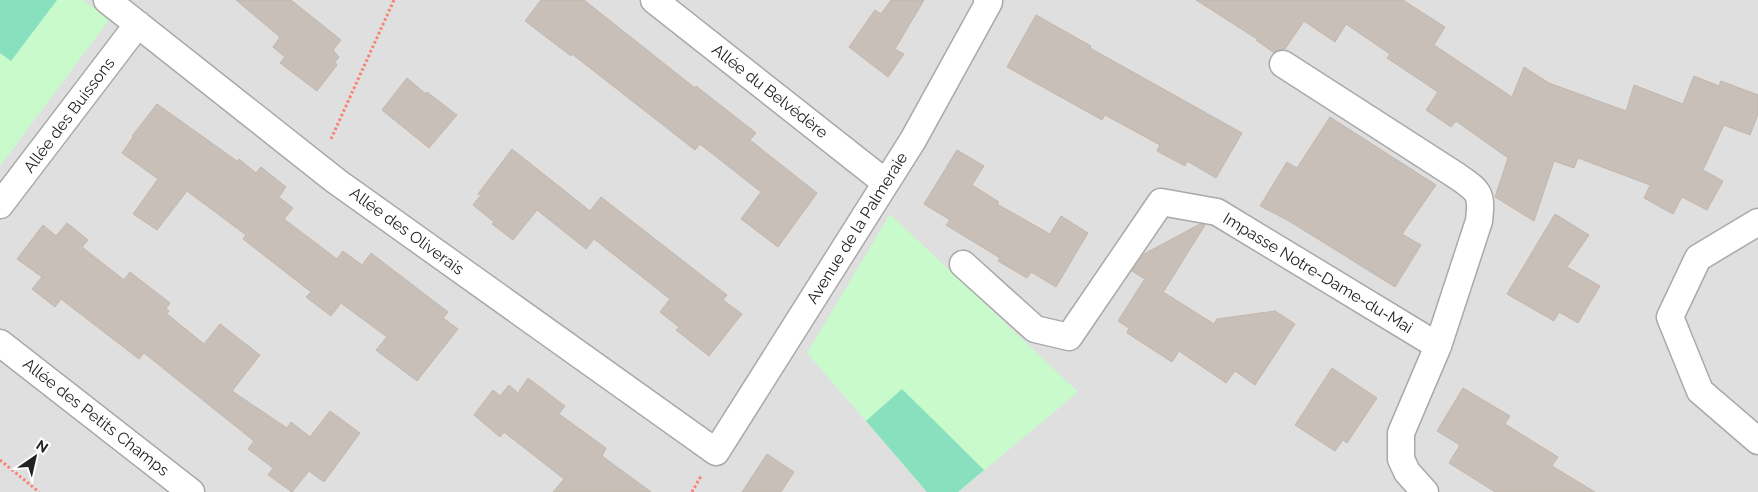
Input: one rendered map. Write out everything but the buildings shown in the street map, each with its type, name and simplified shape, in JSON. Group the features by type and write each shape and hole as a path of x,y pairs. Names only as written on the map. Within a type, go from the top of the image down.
{"street":[{"name":"Allée des Oliverais","path":"107,0 319,167 716,452"},
{"name":"Allée du Belvédère","path":"654,0 886,183"},
{"name":"Avenue de la Palmeraie","path":"716,452 913,140 980,20 989,2 987,0"},
{"name":"Allée des Buissons","path":"0,206 138,24"},
{"path":"1284,64 1476,190 1481,202 1479,221 1438,346 1401,433 1401,459 1407,472 1425,492"},
{"name":"Impasse Notre-Dame-du-Mai","path":"963,264 1035,329 1069,337 1161,202 1217,212 1438,346"},
{"path":"1758,222 1698,258 1670,317 1700,391 1758,441"},
{"name":"Allée des Petits Champs","path":"0,343 191,492"}],"path":[{"path":"319,167 394,0"},
{"path":"0,460 39,492"}],"shaded area":[{"path":"0,0 1758,0 1758,492 0,492"}],"green space":[{"path":"0,0 83,0 109,20 0,166"},
{"path":"0,0 57,0 11,61 0,53"},
{"path":"890,214 1078,392 958,492 927,492 807,353"},
{"path":"902,389 984,470 958,492 927,492 866,421"}]}
